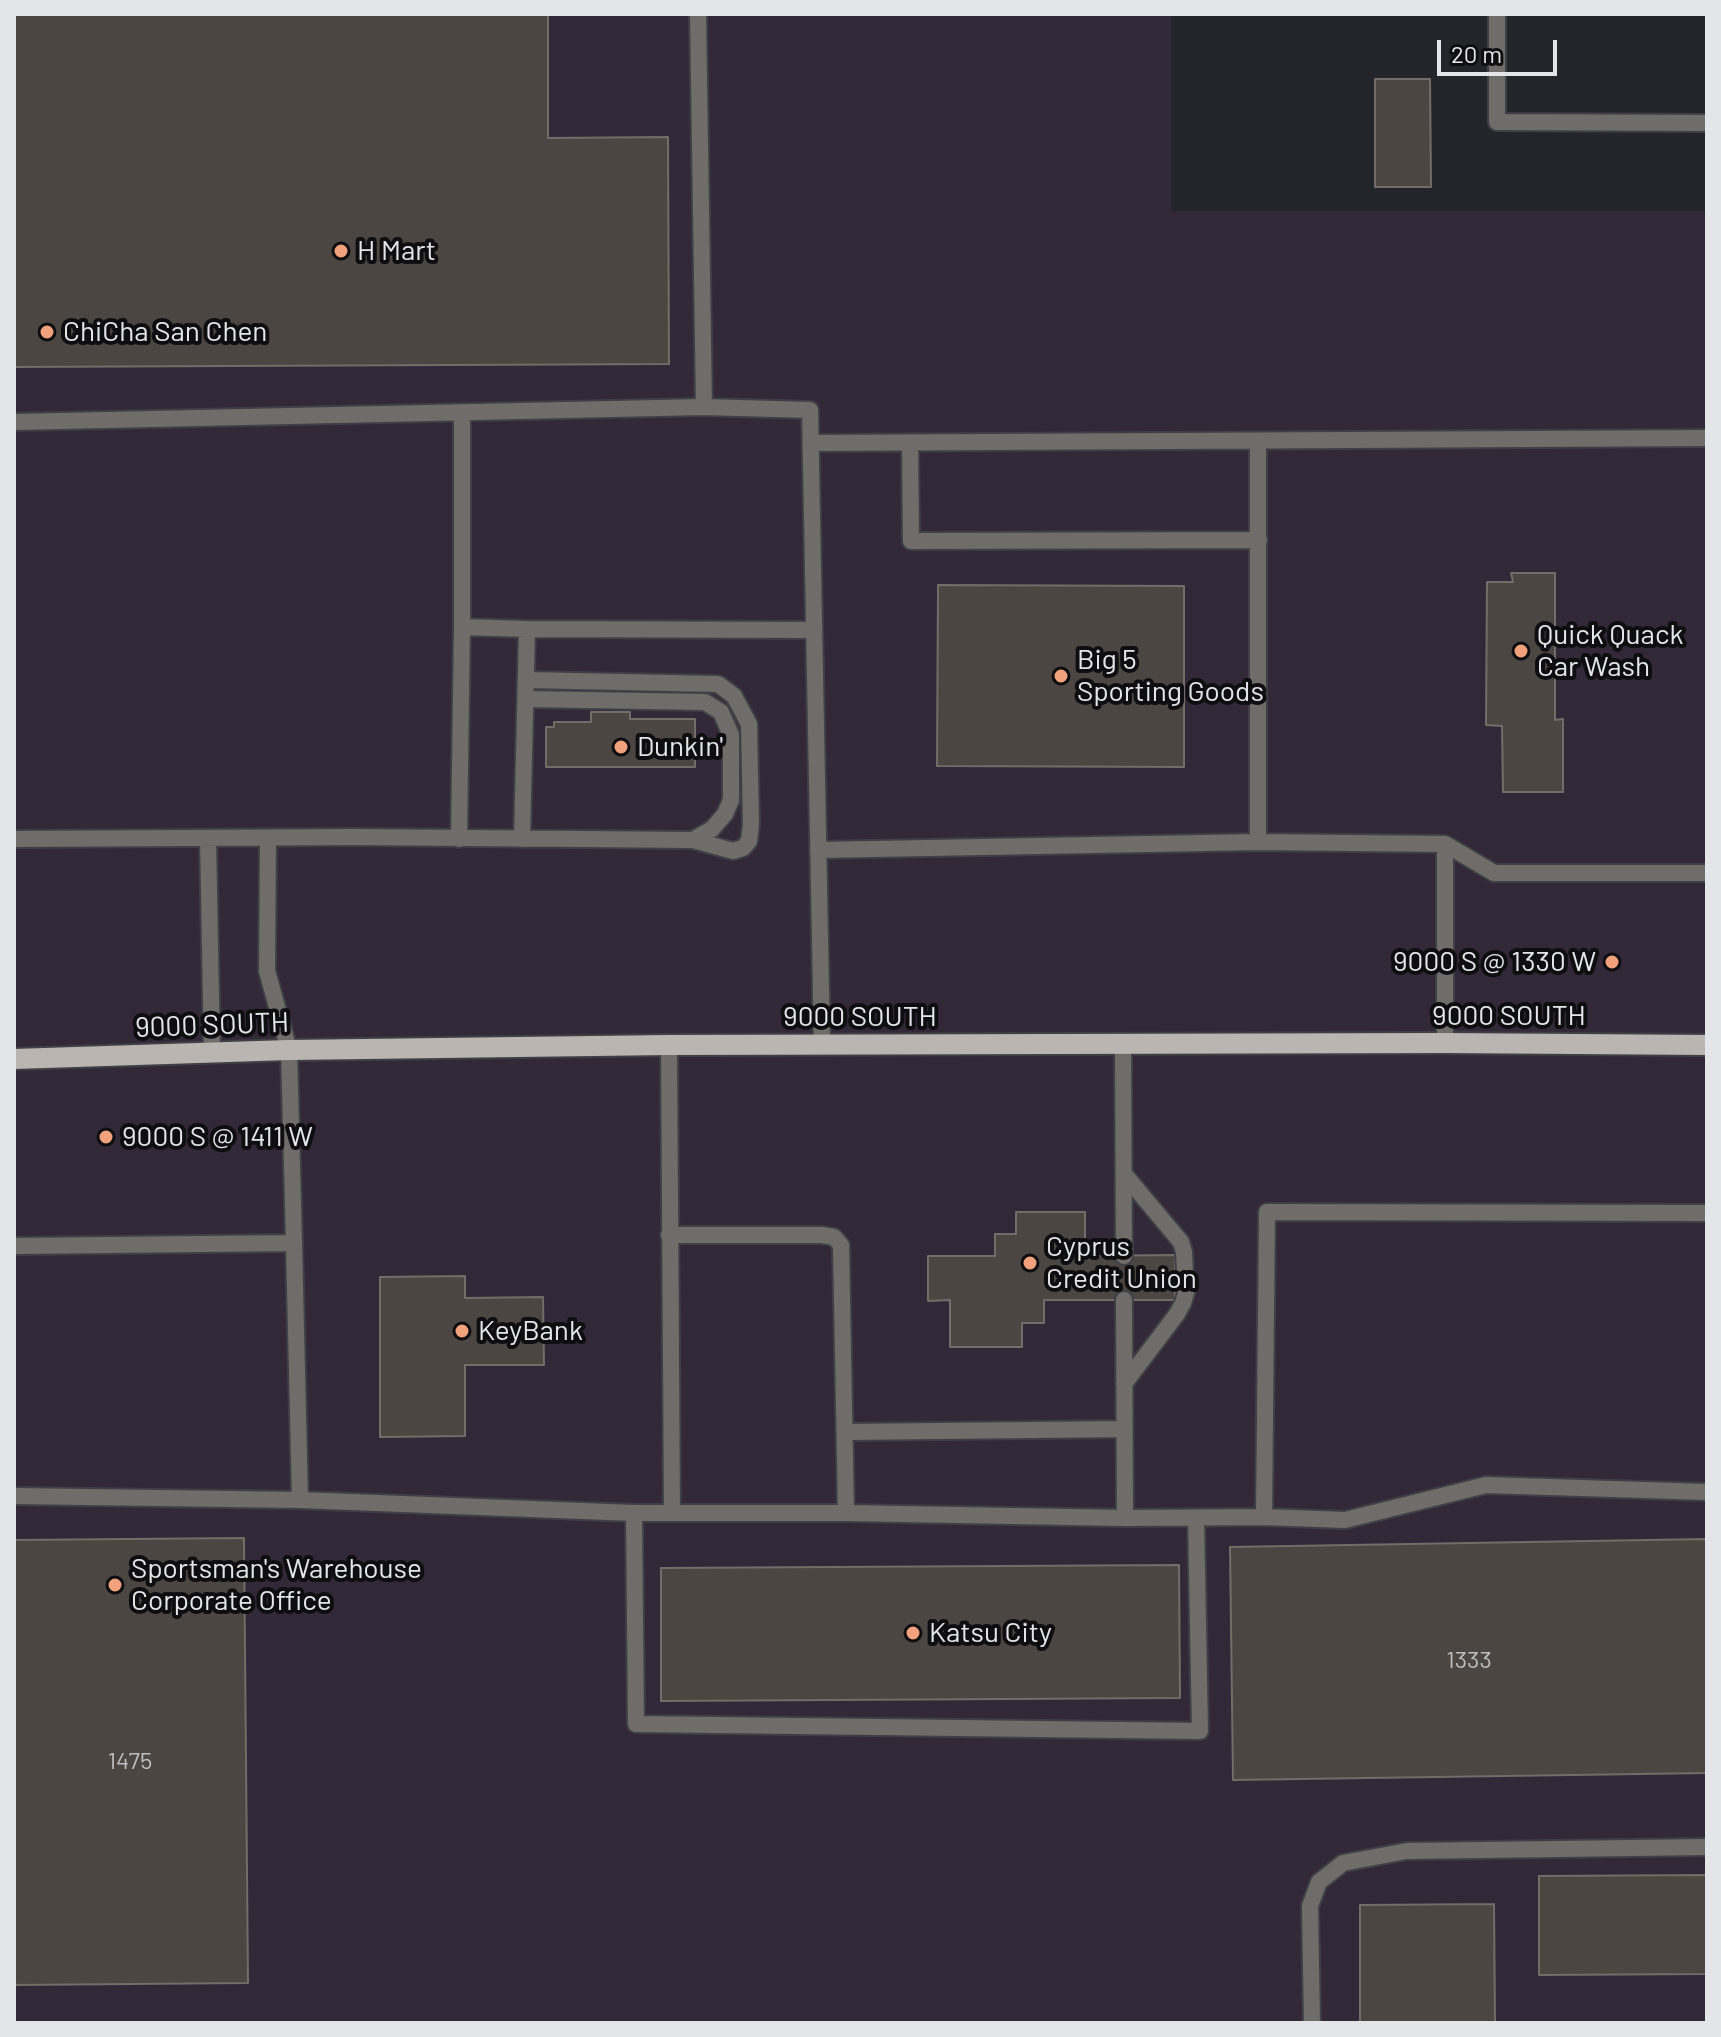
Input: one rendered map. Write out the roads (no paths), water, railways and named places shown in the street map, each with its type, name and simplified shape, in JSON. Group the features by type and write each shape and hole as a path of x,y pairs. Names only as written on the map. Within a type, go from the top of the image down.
{"main road":[{"name":"9000 SOUTH","path":"14,1059 289,1050 669,1045 1707,1045"}],"lane":[{"path":"698,14 704,407"},
{"path":"1497,14 1497,122 1707,123"},
{"path":"14,422 704,407 810,410 822,1045"},
{"path":"459,839 462,413"},
{"path":"811,443 1707,438"},
{"path":"1258,441 1258,842"},
{"path":"910,443 911,541 1259,540"},
{"path":"462,627 814,630"},
{"path":"522,839 527,629"},
{"path":"14,839 355,837 693,840 733,851 743,848 749,841 749,724 734,696 718,684 526,680"},
{"path":"526,699 705,702 721,712 731,735 731,800 725,814 712,829 693,840"},
{"path":"208,838 212,1053"},
{"path":"268,838 267,971 289,1050 300,1500"},
{"path":"818,850 1258,842 1445,844 1494,873 1707,873"},
{"path":"1445,844 1445,1043"},
{"path":"669,1045 672,1513"},
{"path":"1123,1045 1124,1256"},
{"path":"1124,1174 1181,1242 1186,1293 1177,1314 1124,1384"},
{"path":"1264,1517 1267,1212 1707,1213"},
{"path":"669,1235 822,1235 834,1237 841,1245 846,1513"},
{"path":"14,1246 294,1243"},
{"path":"1124,1300 1125,1518"},
{"path":"845,1432 1124,1429"},
{"path":"14,1496 300,1500 634,1513 1345,1520 1486,1485 1707,1492"},
{"path":"634,1513 636,1724 1200,1731 1196,1518"},
{"path":"1312,2023 1310,1906 1319,1882 1343,1863 1407,1851 1707,1847"}],"place":[{"name":"H Mart","path":"341,251"},
{"name":"ChiCha San Chen","path":"47,332"},
{"name":"Quick Quack Car Wash","path":"1521,651"},
{"name":"Big 5 Sporting Goods","path":"1061,676"},
{"name":"Dunkin'","path":"621,747"},
{"name":"9000 S @ 1330 W","path":"1612,962"},
{"name":"9000 S @ 1411 W","path":"106,1137"},
{"name":"Cyprus Credit Union","path":"1030,1263"},
{"name":"KeyBank","path":"462,1331"},
{"name":"Sportsman's Warehouse Corporate Office","path":"115,1585"},
{"name":"Katsu City","path":"913,1633"}]}
